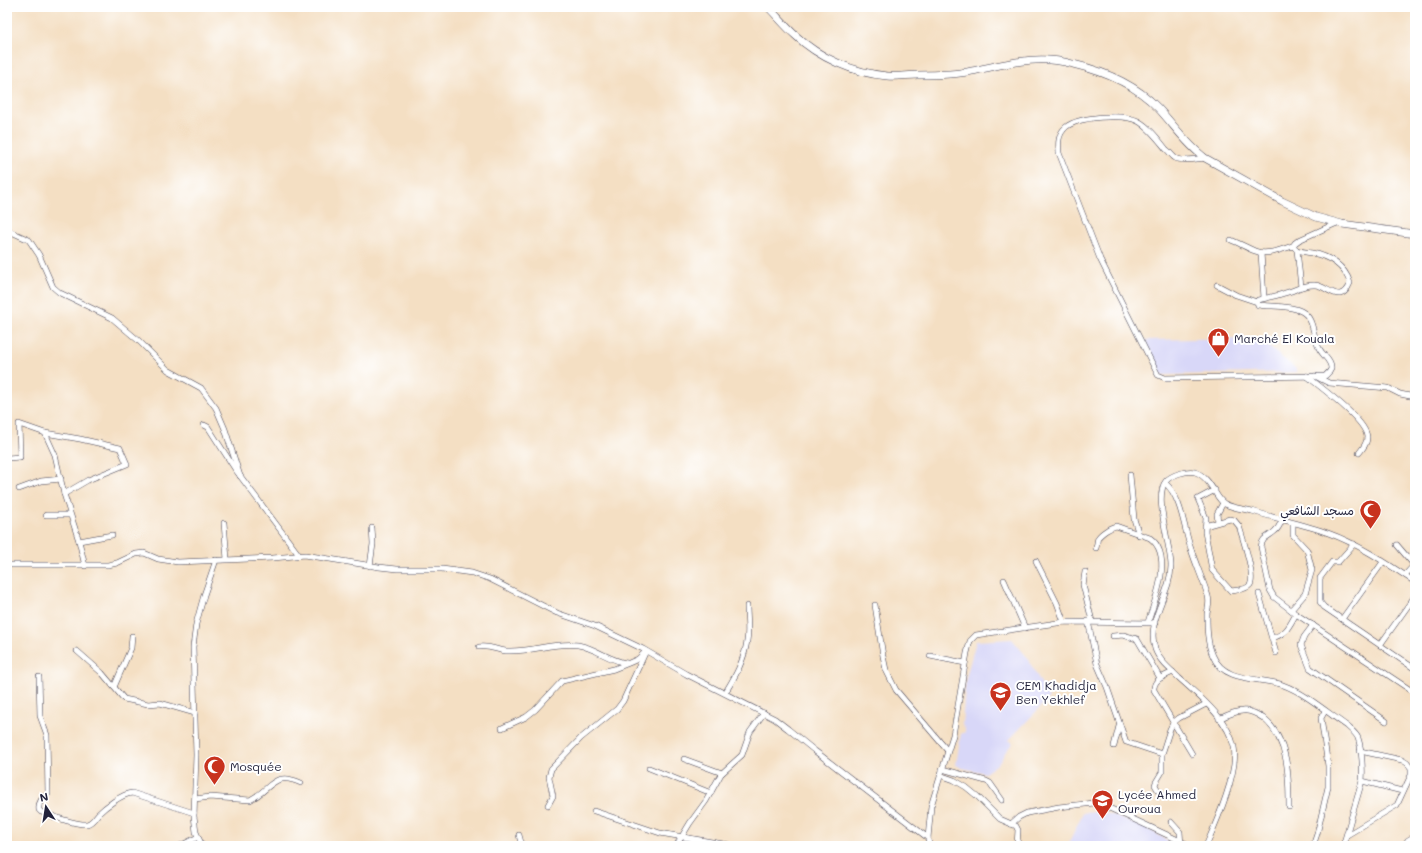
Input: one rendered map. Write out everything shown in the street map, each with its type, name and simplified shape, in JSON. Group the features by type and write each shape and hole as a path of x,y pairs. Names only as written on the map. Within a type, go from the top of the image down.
{"main road":[{"path":"768,7 796,36 812,48 838,63 860,71 874,74 888,76 954,74 1017,61 1038,59 1055,60 1074,64 1101,73 1126,84 1143,95 1157,107 1195,150 1205,158 1300,210 1316,217 1337,223 1415,234"}],"street":[{"path":"1205,158 1174,158 1146,127 1137,121 1125,117 1111,116 1070,125 1062,132 1058,142 1059,153 1100,259 1158,375 1165,378 1324,376 1328,374 1331,369 1330,362 1319,349 1311,321 1302,311 1293,308 1258,305 1257,302 1236,295 1217,284"},
{"path":"1301,287 1295,243 1337,223"},
{"path":"7,230 29,240 39,255 53,287 60,293 112,318 168,370 201,388 216,408 225,429 240,476"},
{"path":"1231,240 1261,253 1295,248 1331,259 1338,264 1350,283 1345,292 1340,294 1316,285 1301,287 1287,293 1258,300 1257,302"},
{"path":"1261,253 1264,298"},
{"path":"1307,376 1357,418 1365,429 1367,437 1366,444 1359,453"},
{"path":"1314,376 1329,383 1388,388 1400,394 1415,397"},
{"path":"8,458 20,457 19,424 45,433 120,448 127,464 88,480 64,494"},
{"path":"204,426 208,427 240,476 299,555"},
{"path":"45,433 55,455 64,494 79,540 85,566"},
{"path":"1206,846 1219,817 1231,779 1235,760 1234,747 1227,729 1219,718 1173,672 1160,657 1155,648 1153,632 1156,616 1171,578 1170,549 1165,530 1162,503 1163,488 1166,480 1181,472 1195,472 1208,480 1223,503 1328,533 1354,544 1415,582"},
{"path":"1130,474 1134,518 1139,535"},
{"path":"19,489 42,481 61,479"},
{"path":"1165,484 1171,488 1179,506 1190,548 1210,603 1207,628 1209,646 1214,658 1221,667 1230,674 1282,684 1291,688 1325,710 1354,732 1358,738 1363,770 1362,781 1343,846"},
{"path":"1205,526 1230,519 1234,520 1239,526 1251,573 1251,582 1249,586 1231,591 1212,570 1205,532 1205,526 1206,518 1198,499 1215,490"},
{"path":"1218,522 1217,514 1223,503"},
{"path":"46,515 70,515"},
{"path":"1282,520 1274,532 1264,538 1261,542 1270,590 1274,597 1296,614 1415,693"},
{"path":"224,523 227,560"},
{"path":"1291,610 1305,594 1312,570 1307,550 1293,535 1293,523"},
{"path":"1096,548 1099,536 1113,526 1150,538 1155,542 1160,550 1162,558 1161,582 1148,622"},
{"path":"370,566 373,544 372,528"},
{"path":"79,540 112,535"},
{"path":"1354,544 1338,562 1332,562 1320,578 1320,602 1324,607 1415,669"},
{"path":"1397,545 1414,564 1405,575"},
{"path":"7,565 108,565 117,563 136,554 144,554 158,559 178,562 273,558 305,555 397,569 448,570 472,573 490,579 557,612 595,626 764,713 788,728 814,751 928,838"},
{"path":"202,846 196,832 194,813 196,755 193,647 204,595 216,560"},
{"path":"1036,562 1057,603 1064,622"},
{"path":"1342,619 1383,562"},
{"path":"1085,572 1083,585 1097,664 1107,687 1124,740 1128,744 1162,754"},
{"path":"1004,580 1025,628"},
{"path":"1259,594 1276,653"},
{"path":"1380,645 1415,596"},
{"path":"875,605 883,656 890,680 896,690 947,750"},
{"path":"725,693 740,668 745,650 747,640 747,606"},
{"path":"1272,638 1281,636 1284,633 1296,614"},
{"path":"929,846 928,838 931,806 947,750 953,735 970,641 976,635 1064,622 1155,623"},
{"path":"1313,625 1300,645 1310,668 1386,721"},
{"path":"1113,636 1123,635 1137,639 1160,678"},
{"path":"114,687 131,648 132,636"},
{"path":"478,647 490,647 509,652 578,645 616,660 629,663"},
{"path":"77,651 102,673 124,699 148,704 160,703 195,713"},
{"path":"502,728 526,717 535,710 562,681 614,669 638,658 646,651"},
{"path":"548,806 553,796 549,777 551,769 581,738 617,709 623,701 646,651"},
{"path":"930,656 965,663"},
{"path":"1173,672 1160,678 1156,682 1154,690 1192,754"},
{"path":"39,677 40,716 47,735 47,774 49,791 48,794 40,801 38,810 74,822 86,824 91,822 105,808 124,795 132,793 194,813"},
{"path":"1161,795 1155,786 1162,772 1162,754 1170,729 1173,723 1179,718 1206,704"},
{"path":"1312,846 1317,834 1328,787 1328,766 1321,718 1325,710"},
{"path":"1219,718 1235,712 1248,711 1259,715 1269,723 1281,743 1285,756 1289,782 1289,807"},
{"path":"676,846 711,793 722,773 742,754 750,732 764,713"},
{"path":"1114,746 1119,726"},
{"path":"1347,835 1396,805 1411,775 1411,768 1408,763 1397,758 1360,751"},
{"path":"684,759 722,773"},
{"path":"649,768 711,793"},
{"path":"942,769 990,783 1002,800"},
{"path":"940,775 966,786 1000,819 1016,826 1018,830 1017,846"},
{"path":"195,799 210,797 250,800 277,780 291,779 301,783"},
{"path":"1362,781 1402,791"},
{"path":"1011,824 1026,813 1094,803 1105,806 1181,844 1191,846"},
{"path":"594,811 660,833 735,846"},
{"path":"1171,822 1180,832 1181,844"},
{"path":"519,835 522,846"},
{"path":"1404,846 1408,840 1415,836"},
{"path":"180,846 198,837"}],"shaded area":[{"name":"Marché El Kouala","path":"1249,338 1269,347 1298,372 1161,375 1145,340"},
{"name":"CEM Khadidja Ben Yekhlef","path":"1012,639 1027,657 1049,698 1009,740 1013,743 999,763 985,773 962,768 956,765 961,734 965,732 965,728 962,725 966,678 976,641"},
{"name":"Lycée Ahmed Ouroua","path":"1098,810 1146,828 1169,841 1169,846 1067,846 1083,813"}],"place":[{"name":"Marché El Kouala","path":"1218,358"},
{"name":"مسجد الشافعي","path":"1370,530"},
{"name":"CEM Khadidja Ben Yekhlef","path":"1000,712"},
{"name":"Mosquée","path":"215,786"},
{"name":"Lycée Ahmed Ouroua","path":"1103,820"}]}
